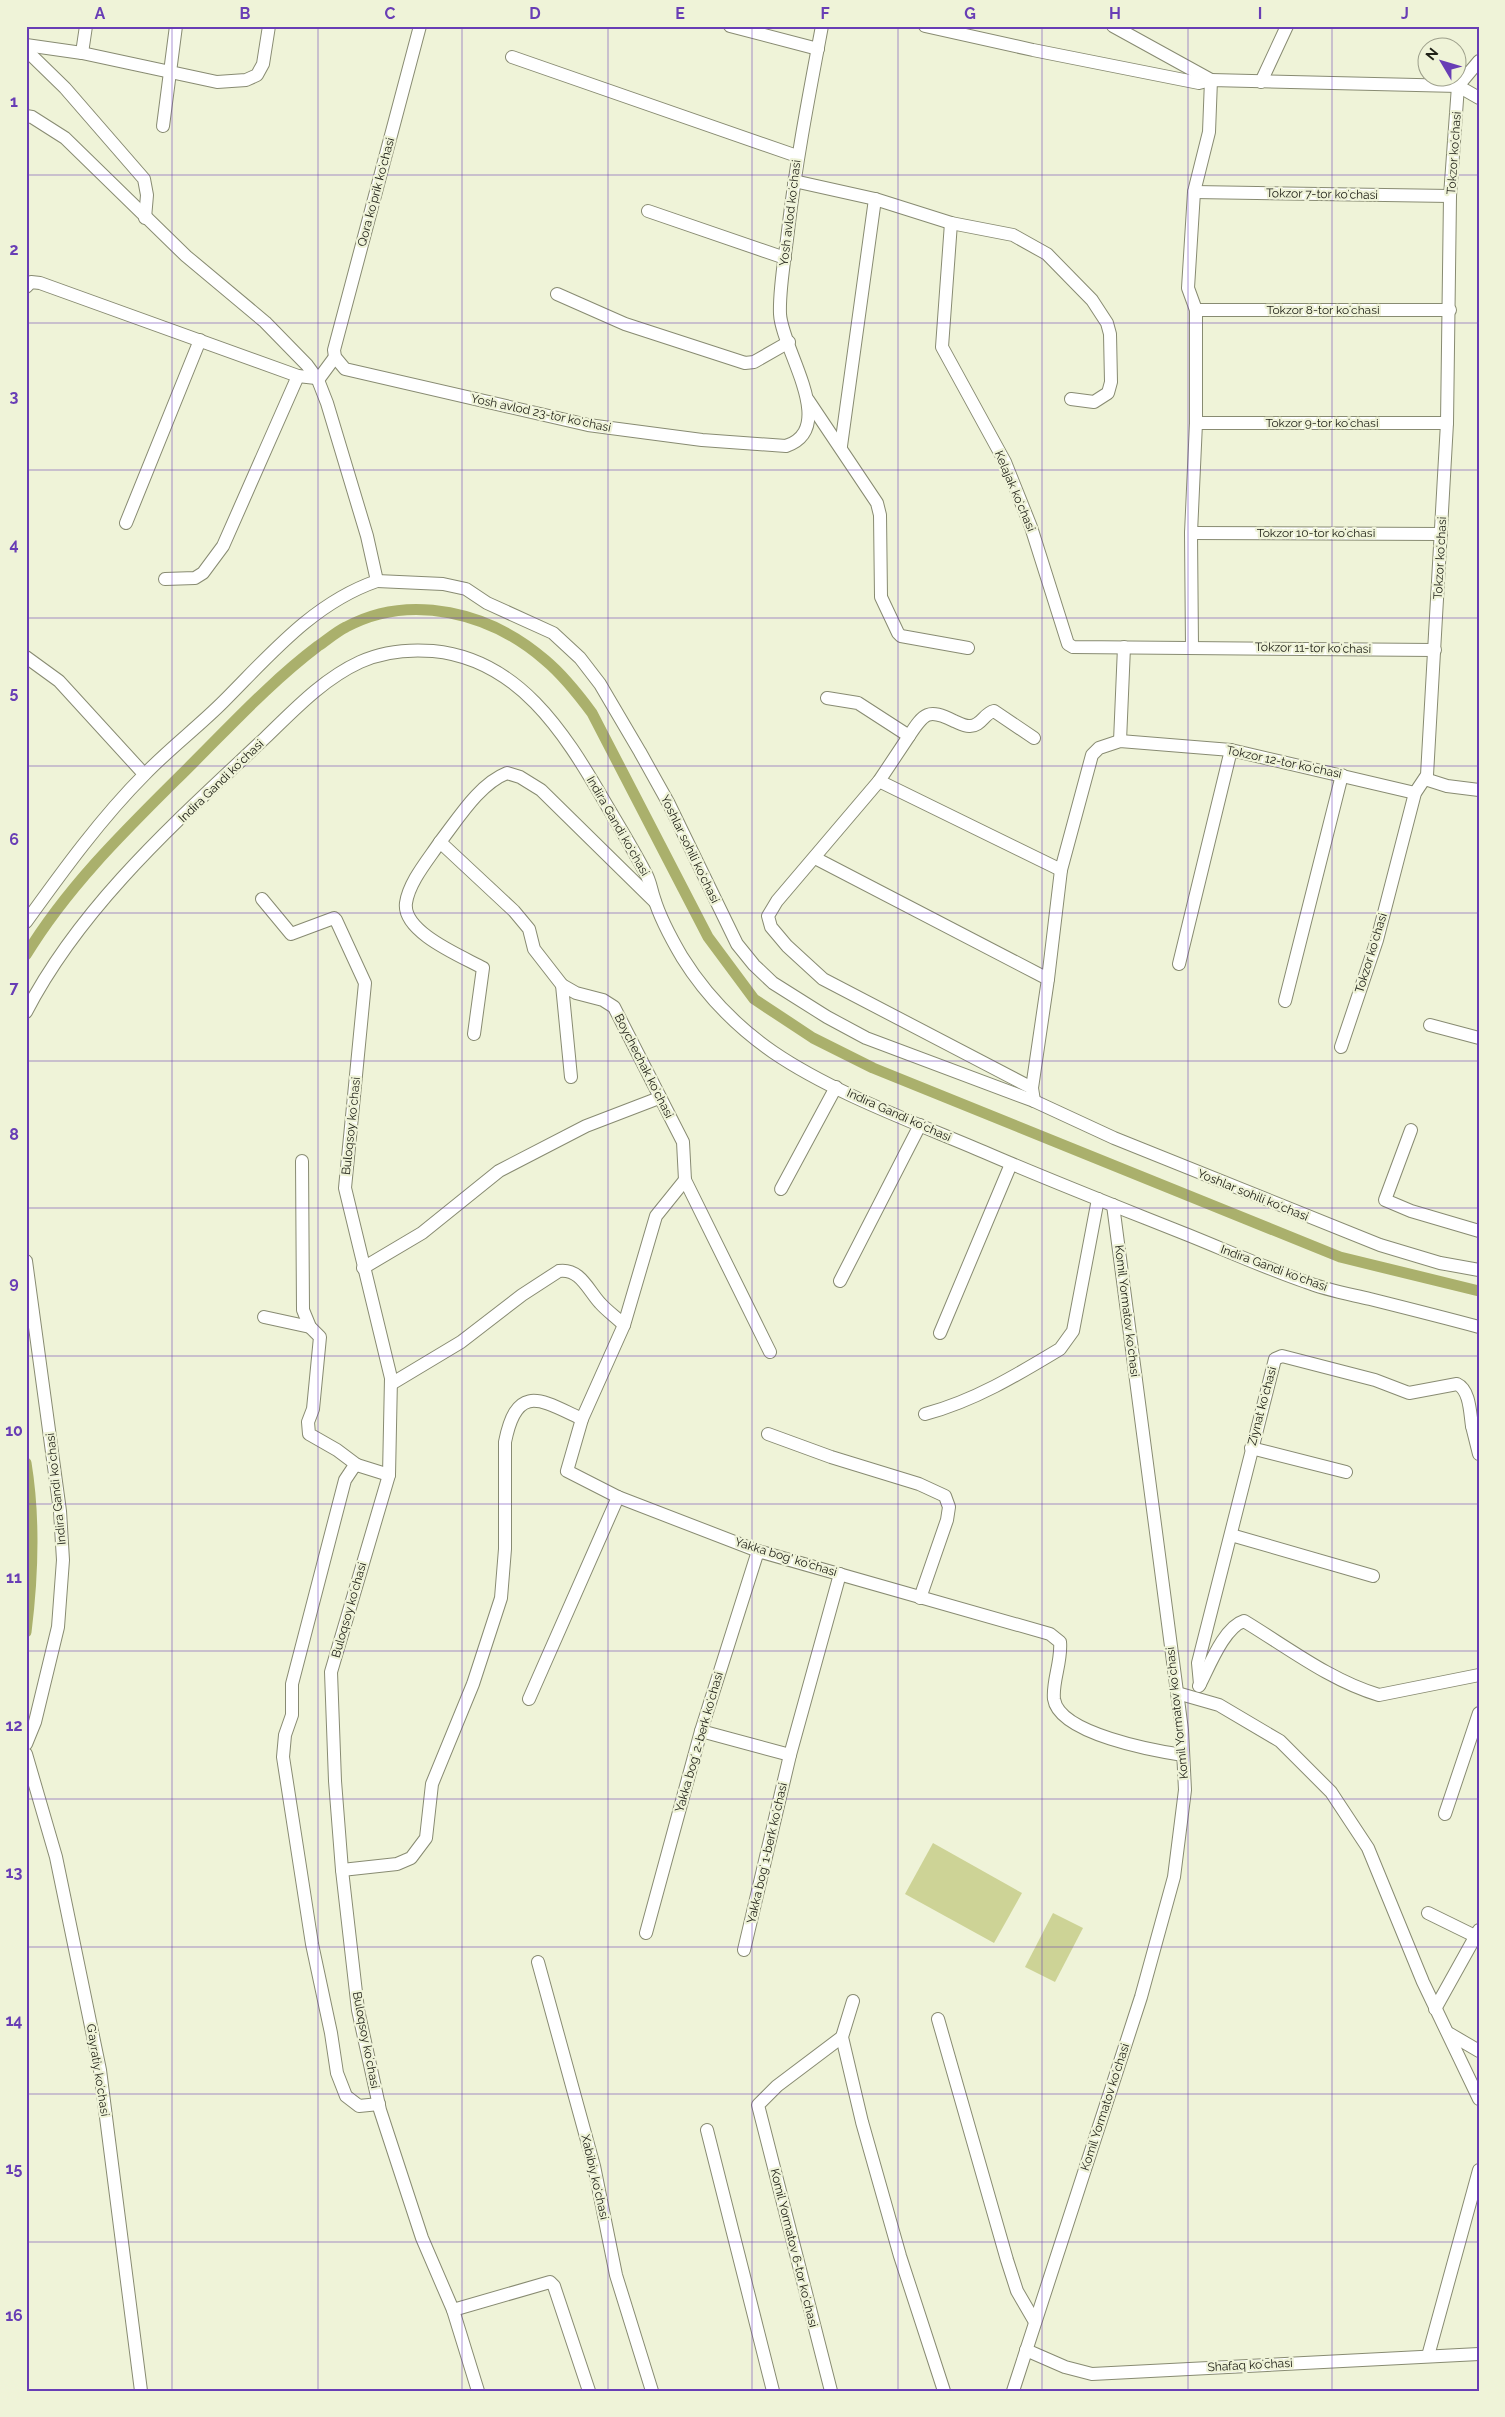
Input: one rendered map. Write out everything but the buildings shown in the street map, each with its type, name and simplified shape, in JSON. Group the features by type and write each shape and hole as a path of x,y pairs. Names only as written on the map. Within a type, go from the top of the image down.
{"street":[{"path":"82,54 86,26"},
{"path":"162,126 176,26"},
{"path":"26,45 82,54 217,82 246,80 257,75 263,64 270,26"},
{"name":"Qora koʻprik koʻchasi","path":"325,370 334,350 420,26"},
{"path":"730,26 818,49"},
{"name":"Yosh avlod koʻchasi","path":"806,398 780,316 797,156 822,26"},
{"path":"925,26 1033,50 1199,83 1211,80 1418,85"},
{"path":"1113,26 1211,80"},
{"path":"1261,82 1287,26"},
{"path":"26,50 65,88 144,178 147,195 145,218"},
{"path":"512,57 797,156"},
{"path":"1468,74 1479,61"},
{"path":"1192,647 1196,310 1188,288 1194,192 1209,132 1211,80"},
{"name":"Tokzor koʻchasi","path":"1341,1047 1377,940 1415,793 1425,779 1435,650 1447,423 1450,310 1450,196 1458,88"},
{"path":"1462,88 1479,98"},
{"path":"26,116 32,117 65,138 145,218 186,256 265,322 307,365 325,370"},
{"path":"794,181 876,199 951,223 1013,235 1032,244 1056,263 1102,312 1110,334 1111,382 1108,393 1103,398 1094,402 1071,399"},
{"name":"Tokzor 7-tor koʻchasi","path":"1194,192 1450,196"},
{"path":"841,446 876,199"},
{"path":"648,212 785,258"},
{"name":"Kelajak koʻchasi","path":"951,223 944,350 1005,462 1031,527 1068,644 1073,647 1192,647"},
{"path":"28,283 40,283 298,376 325,370"},
{"path":"557,294 625,324 732,361 754,362 789,342"},
{"name":"Tokzor 8-tor koʻchasi","path":"1196,310 1450,310"},
{"path":"126,524 200,340"},
{"name":"Yosh avlod 23-tor koʻchasi","path":"325,370 345,369 588,425 747,445 786,446 796,443 805,434 809,421 806,398"},
{"path":"26,922 68,864 144,774 222,703 275,648 308,619 330,602 357,588 377,581 325,370"},
{"path":"165,580 195,578 203,573 223,546 298,376"},
{"path":"806,398 841,446 877,503 880,515 881,597 898,633 901,636 968,648"},
{"name":"Tokzor 9-tor koʻchasi","path":"1196,423 1447,423"},
{"name":"Tokzor 10-tor koʻchasi","path":"1192,533 1441,534"},
{"name":"Yoshlar sohili koʻchasi","path":"377,581 444,584 466,589 487,603 553,633 580,658 600,684 669,804 737,944 754,965 774,983 827,1017 866,1038 1033,1094"},
{"path":"1033,1094 1061,870 1092,755 1099,748 1120,741 1124,647"},
{"name":"Tokzor 11-tor koʻchasi","path":"1192,647 1435,650"},
{"name":"Indira Gandi koʻchasi","path":"26,1012 54,964 72,938 153,846 311,695 356,664 394,651 443,652 464,658 506,677 523,690 554,722 578,755 648,877 654,902 681,955 694,974 725,1011 745,1031 771,1051 836,1087 920,1125 1011,1164 1310,1284 1479,1327"},
{"path":"26,657 59,680 144,774"},
{"path":"827,698 858,703 908,736"},
{"name":"Yoshlar sohili koʻchasi","path":"1034,738 994,711 989,712 976,725 970,726 938,713 931,713 920,719 879,781 777,901 768,916 771,927 787,946 823,979 1123,1142 1380,1245 1440,1264 1479,1270"},
{"name":"Tokzor 12-tor koʻchasi","path":"1120,741 1231,750 1342,774 1415,793"},
{"path":"1179,964 1231,750"},
{"path":"474,1034 482,968 420,933 409,921 406,904 409,893 440,842 473,801 496,777 507,773 520,777 541,790 654,902"},
{"path":"1285,1001 1342,774"},
{"path":"1425,779 1447,786 1479,790"},
{"path":"879,781 1061,870"},
{"name":"Boychechak koʻchasi","path":"440,842 514,911 529,929 534,949 562,985 576,993 603,1000 614,1007 683,1142 685,1180 770,1352"},
{"path":"815,858 1048,979"},
{"name":"Buloqsoy koʻchasi","path":"262,899 291,934 334,918 365,983 344,1188 391,1384 389,1475 331,1672 335,1781 342,1870 358,2010 379,2104 422,2238 453,2310 478,2391"},
{"path":"562,985 571,1077"},
{"path":"1430,1025 1479,1038"},
{"path":"781,1189 836,1087"},
{"path":"364,1268 422,1233 499,1171 586,1126 659,1098"},
{"path":"840,1281 920,1125"},
{"path":"1411,1130 1385,1200 1411,1211 1479,1231"},
{"path":"302,1161 303,1310 310,1327 320,1337 313,1409 308,1422 309,1434 337,1450 357,1465 389,1475"},
{"path":"940,1333 1011,1164"},
{"name":"Yakka bog' ko'chasi","path":"685,1180 656,1216 624,1325 582,1419 567,1471 618,1497 758,1551 1040,1631 1055,1637 1060,1642 1061,1650 1054,1700 1064,1715 1073,1723 1126,1745 1184,1755"},
{"path":"925,1414 952,1407 1005,1382 1060,1349 1067,1342 1073,1331 1098,1199"},
{"name":"Komil Yormatov koʻchasi","path":"1013,2391 1141,1997 1174,1877 1185,1790 1184,1755 1177,1693 1114,1205"},
{"name":"Indira Gandi koʻchasi","path":"26,1261 60,1510 63,1560 58,1627 35,1722 26,1744"},
{"path":"391,1384 461,1342 522,1295 559,1271 564,1270 577,1275 600,1303 624,1325"},
{"path":"264,1317 310,1327"},
{"name":"Ziynat koʻchasi","path":"1200,1684 1198,1664 1270,1372 1275,1359 1282,1356 1375,1380 1409,1394 1457,1384 1463,1387 1466,1394 1475,1425 1479,1454"},
{"path":"342,1870 397,1864 412,1858 426,1838 432,1784 473,1684 501,1598 505,1549 505,1442 508,1428 515,1413 524,1404 532,1400 542,1400 582,1419"},
{"path":"768,1434 831,1457 919,1484 945,1496 949,1507 946,1520 920,1598"},
{"path":"1251,1448 1346,1472"},
{"path":"357,1465 345,1480 292,1684 292,1715 285,1736 283,1757 312,1944 331,2033 337,2073 346,2096 359,2106 379,2104"},
{"path":"529,1699 618,1497"},
{"path":"1231,1535 1373,1576"},
{"name":"Yakka bogʻ 2-berk koʻchasi","path":"646,1933 701,1731 758,1551"},
{"name":"Yakka bogʻ 1-berk koʻchasi","path":"744,1950 790,1755 840,1574"},
{"name":"Ziynat koʻchasi","path":"1193,1698 1225,1638 1236,1624 1244,1621 1330,1673 1364,1691 1379,1695 1479,1675"},
{"path":"1177,1693 1220,1705 1280,1740 1331,1792 1368,1848 1435,2009 1450,2034 1479,2098"},
{"path":"1445,1814 1474,1742 1479,1713"},
{"path":"701,1731 790,1755"},
{"name":"Gʻayratiy koʻchasi","path":"26,1754 56,1857 100,2070 141,2391"},
{"path":"1428,1913 1478,1934 1435,2009"},
{"name":"Xabibiy koʻchasi","path":"538,1962 594,2166 616,2275 652,2391"},
{"path":"852,2001 842,2037 862,2122 900,2256 944,2391"},
{"path":"938,2019 1007,2260 1021,2298 1035,2322"},
{"path":"1450,2034 1479,2051"},
{"name":"Komil Yormatov 6-tor koʻchasi","path":"831,2391 758,2105 777,2086 842,2037"},
{"path":"707,2130 773,2391"},
{"path":"1428,2356 1479,2170"},
{"path":"453,2310 550,2282 554,2286 589,2391"},
{"name":"Shafaq koʻchasi","path":"1026,2350 1065,2367 1092,2374 1479,2354"}],"green space":[{"path":"933,1843 1022,1893 994,1943 905,1894"},
{"path":"1053,1913 1083,1928 1055,1982 1025,1967"}],"waterway":[{"path":"26,955 63,902 104,853 239,717 301,659 342,629 371,616 397,611 423,610 450,613 500,630 524,644 552,666 570,685 592,713 708,937 754,999 813,1038 873,1068 1340,1257 1479,1291"},
{"path":"26,1463 32,1526 30,1590 26,1632"}]}
